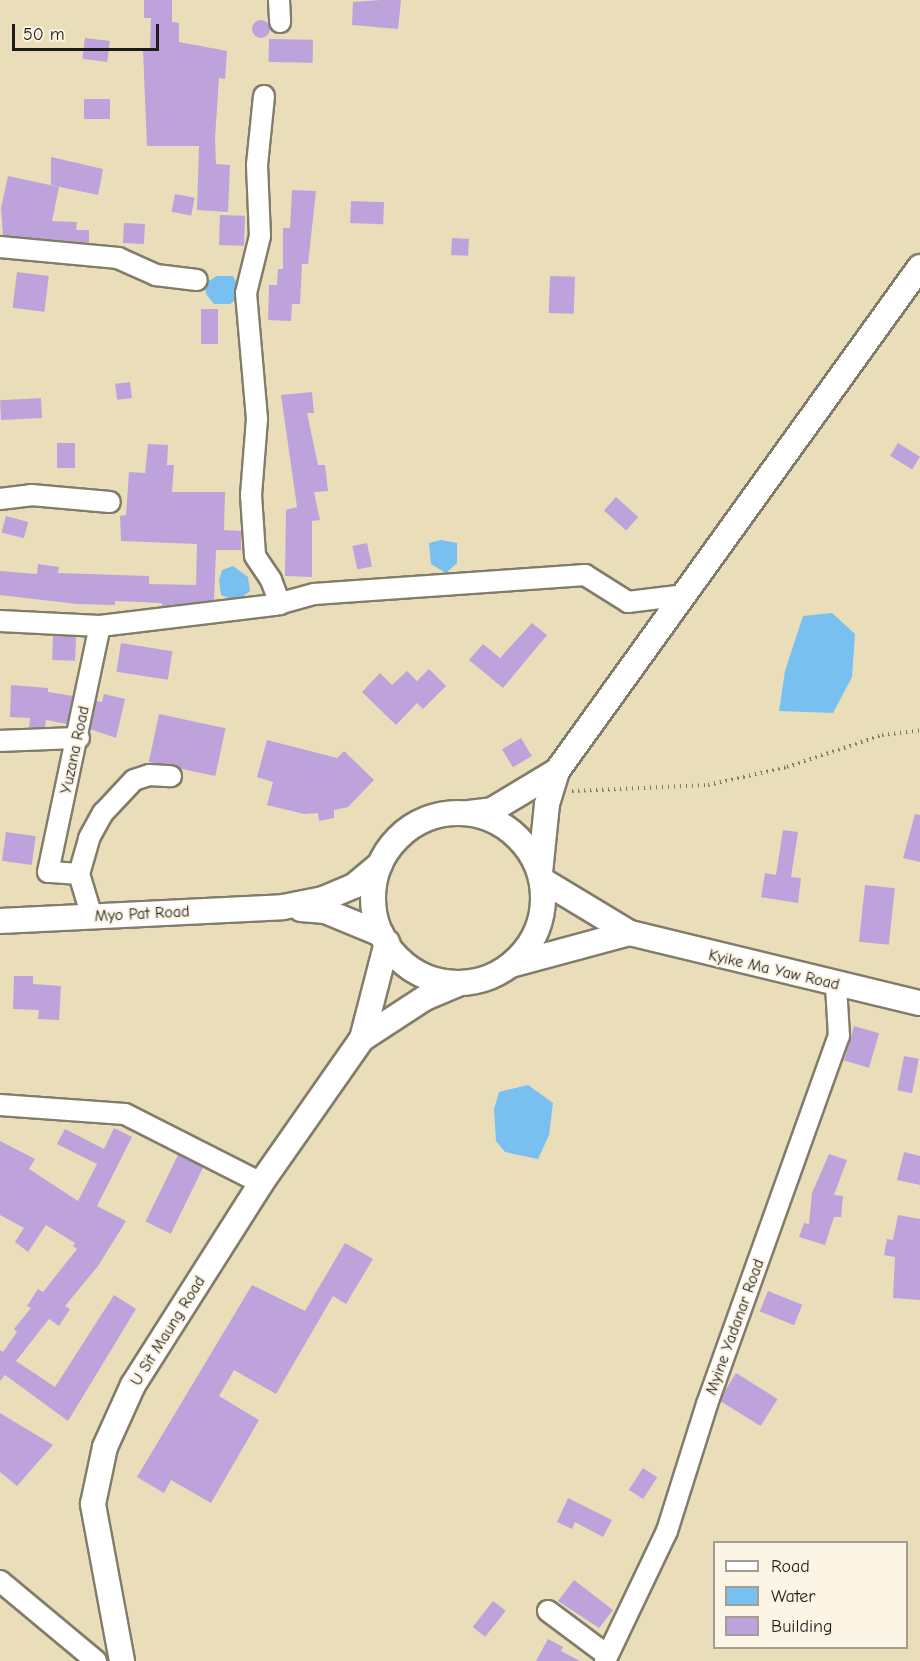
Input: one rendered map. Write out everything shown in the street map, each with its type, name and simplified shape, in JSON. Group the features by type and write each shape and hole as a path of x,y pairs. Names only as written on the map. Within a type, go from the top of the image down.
{"main road":[{"path":"511,965 532,941 543,911 541,843 554,781 684,595 920,267"},
{"path":"283,907 322,899 354,886 380,864 394,843 413,826 437,816 492,810 554,781"},
{"path":"463,813 488,819 511,831 529,850 541,876 630,933"},
{"path":"380,864 374,887 374,911 384,938 412,969 434,980 460,983"},
{"path":"283,907 325,911 384,938"},
{"name":"Myo Pat Road","path":"0,921 283,907"},
{"path":"362,1039 425,998 460,983 494,975 511,965 630,933"},
{"name":"Kyike Ma Yaw Road","path":"630,933 920,1004"},
{"path":"362,1039 384,938"},
{"name":"U Sit Maung Road","path":"122,1661 93,1504 105,1447 133,1385 261,1183 362,1039"}],"street":[{"path":"279,0 280,22"},
{"path":"264,96 257,165 260,236 246,292 257,419 251,495 255,556 271,580 280,604"},
{"path":"0,247 118,258 156,275 197,280"},
{"path":"0,499 31,495 110,502"},
{"path":"0,621 100,626 280,604 314,594 585,575 627,602 684,595"},
{"name":"Yuzana Road","path":"79,874 48,872 79,738 100,626"},
{"path":"0,741 79,738"},
{"path":"92,917 79,874 89,838 121,792 134,780 149,775 171,776"},
{"name":"Myine Yadanar Road","path":"606,1658 667,1531 707,1404 839,1036 836,985"},
{"path":"0,1105 125,1114 261,1183"},
{"path":"0,1581 96,1661"},
{"path":"548,1611 606,1658"}],"path":[{"path":"554,781 708,785 787,767 882,735 920,730"}],"water":[{"path":"217,276 233,276 242,295 230,304 214,304 206,294 205,283"},
{"path":"441,540 457,543 457,563 446,573 431,564 429,543"},
{"path":"233,566 248,577 250,591 237,601 221,595 219,580 222,570"},
{"path":"832,613 855,634 852,677 833,713 779,711 785,671 803,616"},
{"path":"528,1085 553,1103 549,1135 538,1159 505,1152 496,1141 494,1109 499,1092"}],"building":[{"path":"144,0 172,0 172,22 179,23 179,42 227,51 225,79 219,78 215,138 216,164 230,165 228,212 197,210 199,146 147,146 143,50 150,50 151,18 144,18"},
{"path":"401,0 398,29 352,25 353,2"},
{"path":"261,20 267,23 270,29 267,35 261,38 255,35 252,29 255,23"},
{"path":"85,38 110,41 107,62 82,59"},
{"path":"269,39 313,40 313,63 269,62"},
{"path":"84,99 110,99 110,119 84,119"},
{"path":"51,157 103,169 98,195 51,185"},
{"path":"8,176 59,187 52,221 77,222 76,230 89,230 89,243 3,235 1,208"},
{"path":"292,190 316,191 308,264 302,264 300,304 292,304 291,321 268,320 269,285 277,285 278,269 283,269 283,228 290,228"},
{"path":"175,194 195,198 191,215 172,212"},
{"path":"351,201 384,202 383,224 350,223"},
{"path":"220,215 245,216 244,246 219,245"},
{"path":"124,223 145,224 144,244 123,243"},
{"path":"452,238 469,239 468,256 451,255"},
{"path":"17,272 49,276 44,312 13,308"},
{"path":"550,276 575,277 574,314 549,313"},
{"path":"201,309 218,309 218,344 201,344"},
{"path":"130,382 132,398 117,400 115,384"},
{"path":"312,392 314,413 307,413 318,465 325,465 328,491 314,492 320,520 312,521 312,577 285,576 286,510 297,507 281,395"},
{"path":"41,398 42,418 1,420 0,400"},
{"path":"57,443 75,443 75,468 57,468"},
{"path":"898,443 920,457 912,469 890,456"},
{"path":"148,444 168,445 167,465 174,465 172,492 225,492 224,530 241,531 241,550 216,550 214,600 162,606 162,603 115,601 115,605 77,604 0,595 0,571 37,574 38,564 59,567 58,573 149,576 149,584 196,585 197,544 121,541 120,516 126,515 129,472 145,473"},
{"path":"616,497 638,517 626,530 604,510"},
{"path":"6,516 28,522 24,538 2,532"},
{"path":"367,543 372,566 357,570 352,546"},
{"path":"532,623 547,635 503,688 469,660 483,644 500,658"},
{"path":"53,636 76,637 75,661 52,660"},
{"path":"121,643 172,651 168,680 116,672"},
{"path":"429,669 446,686 423,709 417,703 396,725 362,692 380,673 392,685 407,671 417,681"},
{"path":"11,685 48,688 48,692 73,696 67,724 46,720 45,727 29,727 30,718 10,717"},
{"path":"104,694 125,699 116,738 90,729 96,701 102,702"},
{"path":"159,714 226,728 215,776 149,762"},
{"path":"521,738 532,756 513,767 502,749"},
{"path":"267,740 337,758 344,751 374,780 348,807 334,810 334,818 319,821 318,813 304,814 267,805 273,782 257,777"},
{"path":"915,814 920,815 920,862 903,858"},
{"path":"783,830 798,832 791,877 801,878 798,903 761,897 765,873 776,875"},
{"path":"6,832 36,836 32,865 2,861"},
{"path":"865,885 895,888 889,945 859,942"},
{"path":"14,976 33,976 33,984 61,986 59,1020 38,1019 39,1010 13,1009"},
{"path":"854,1026 879,1033 869,1068 844,1061"},
{"path":"904,1056 919,1059 912,1093 897,1090"},
{"path":"114,1128 132,1137 97,1206 126,1221 98,1266 65,1306 70,1309 59,1326 49,1319 16,1361 55,1387 114,1295 136,1309 68,1421 5,1375 0,1381 0,1350 3,1352 17,1332 14,1329 31,1308 27,1306 38,1289 43,1292 77,1249 73,1246 75,1243 46,1225 28,1252 15,1242 24,1228 0,1215 0,1141 35,1159 29,1169 78,1201 97,1164 57,1144 65,1129 104,1149"},
{"path":"904,1152 920,1156 920,1185 897,1180"},
{"path":"829,1154 847,1160 834,1195 843,1196 841,1217 834,1217 825,1245 799,1237 804,1223 809,1224 812,1193"},
{"path":"178,1155 203,1167 171,1234 146,1222"},
{"path":"898,1215 920,1219 920,1300 893,1298 895,1257 884,1255 887,1239 893,1240"},
{"path":"345,1243 373,1259 346,1304 333,1296 276,1394 234,1370 219,1396 259,1420 211,1503 171,1480 164,1493 137,1477 252,1285 305,1311"},
{"path":"768,1291 802,1305 794,1325 760,1311"},
{"path":"736,1373 778,1399 761,1426 719,1400"},
{"path":"0,1413 53,1445 17,1486 0,1472"},
{"path":"643,1468 657,1477 643,1499 629,1490"},
{"path":"568,1498 612,1520 603,1537 575,1522 572,1529 557,1522"},
{"path":"574,1580 613,1610 599,1628 558,1601"},
{"path":"493,1601 506,1611 485,1637 473,1627"},
{"path":"548,1639 563,1647 561,1651 580,1661 536,1661"}]}
